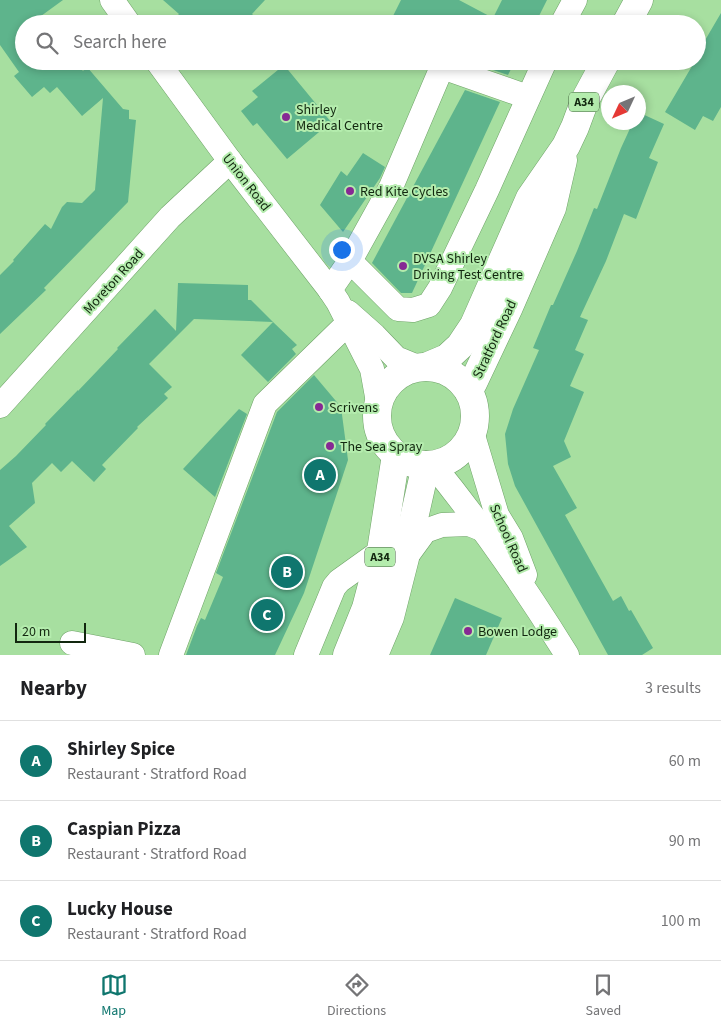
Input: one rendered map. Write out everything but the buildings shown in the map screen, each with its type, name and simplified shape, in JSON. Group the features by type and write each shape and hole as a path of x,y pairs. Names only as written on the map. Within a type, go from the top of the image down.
{"highway":[{"path":"631,15 639,0"},
{"name":"Stratford Road","path":"423,367 448,358 460,346 474,325 530,198 566,146 584,100 601,70"},
{"name":"Stratford Road","path":"468,390 505,316 552,208 566,146"},
{"path":"423,367 442,369 456,377 468,390 473,402 475,418 469,441 457,454 442,463 430,465 406,461 396,455 380,436 376,421 378,402 385,388 394,378 410,369 423,367"},
{"name":"A34","path":"374,655 390,617 396,455"},
{"name":"A34","path":"346,655 366,608 393,555 430,465"}],"street":[{"path":"112,0 123,15"},
{"path":"567,15 575,0"},
{"name":"Union Road","path":"164,70 230,161 334,296 396,358 423,367"},
{"path":"334,296 350,261 391,187 441,70"},
{"path":"451,70 528,97"},
{"path":"350,261 398,309 412,310 428,305 440,288 487,190 540,70"},
{"name":"Moreton Road","path":"0,406 170,217 230,161"},
{"name":"Union Road","path":"334,296 372,369 378,402"},
{"path":"171,655 265,404 349,324"},
{"name":"School Road","path":"472,432 497,515 510,538 541,613"},
{"name":"School Road","path":"430,465 484,530 541,613 567,655"},
{"path":"306,655 334,587 339,581 393,555 425,531 442,525 469,524 484,530"},
{"path":"72,643 133,655"}],"place":[{"name":"Shirley Medical Centre","path":"286,117"},
{"name":"Red Kite Cycles","path":"350,191"},
{"name":"DVSA Shirley Driving Test Centre","path":"403,266"},
{"name":"Scrivens","path":"319,407"},
{"name":"The Sea Spray","path":"330,446"},
{"name":"Shirley Spice","path":"320,475"},
{"name":"Caspian Pizza","path":"287,572"},
{"name":"Lucky House","path":"267,615"},
{"name":"Bowen Lodge","path":"468,631"}]}
